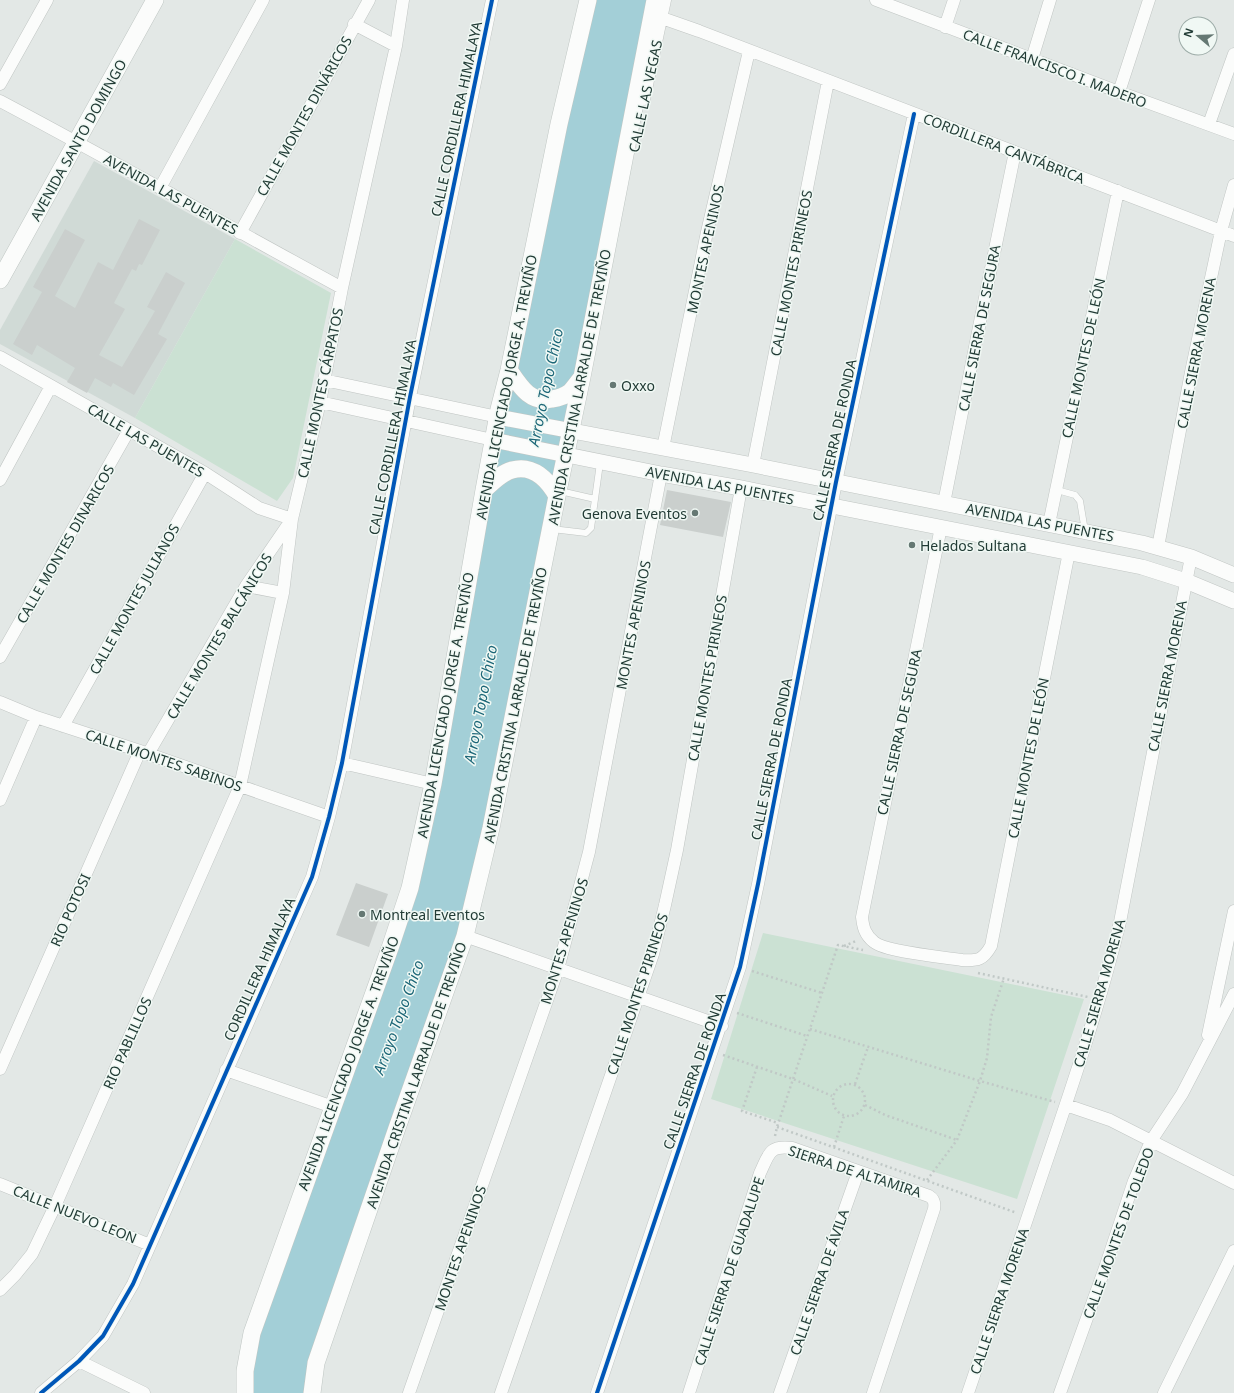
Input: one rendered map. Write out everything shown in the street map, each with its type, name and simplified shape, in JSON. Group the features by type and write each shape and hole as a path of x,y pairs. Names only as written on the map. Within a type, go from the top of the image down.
{"main road":[{"name":"AVENIDA SANTO DOMINGO","path":"0,280 155,0"},
{"path":"559,124 562,97 580,0"},
{"name":"AVENIDA LICENCIADO JORGE A. TREVIÑO","path":"245,1393 245,1371 252,1333 410,888 433,784 493,440 509,370 559,124 588,0"},
{"name":"AVENIDA CRISTINA LARRALDE DE TREVIÑO","path":"312,1393 316,1363 465,936 491,828 551,529 555,491 562,454 582,377 655,0"},
{"path":"509,370 522,388 535,399 543,400 556,398 571,391 582,377"},
{"path":"484,490 504,474 511,470 522,468 540,475 555,491"}],"street":[{"path":"0,84 47,0"},
{"path":"160,188 264,0"},
{"name":"CALLE MONTES DINÁRICOS","path":"240,233 354,24 369,0"},
{"name":"CALLE MONTES CÁRPATOS","path":"240,786 283,593 292,519 320,402 342,288 396,46 403,0"},
{"name":"CALLE CORDILLERA HIMALAYA","path":"312,877 342,763 410,397 492,0"},
{"name":"CALLE LAS VEGAS","path":"619,190 627,174 665,0"},
{"name":"CALLE FRANCISCO I. MADERO","path":"876,0 1234,134"},
{"path":"945,27 954,0"},
{"path":"1032,59 1050,0"},
{"path":"1119,92 1149,0"},
{"name":"CORDILLERA CANTÁBRICA","path":"662,18 1234,236"},
{"path":"354,24 396,46"},
{"name":"MONTES APENINOS","path":"663,448 707,232 749,51"},
{"path":"1209,124 1234,54"},
{"name":"CALLE MONTES PIRINEOS","path":"753,465 828,81"},
{"name":"AVENIDA LAS PUENTES","path":"0,101 342,288"},
{"name":"CALLE SIERRA DE RONDA","path":"597,1393 722,1026 740,967 758,884 831,506 914,114"},
{"name":"CALLE SIERRA DE SEGURA","path":"944,503 1015,152"},
{"name":"CALLE SIERRA MORENA","path":"1158,547 1191,372 1221,231 1234,185"},
{"name":"CALLE MONTES DE LEÓN","path":"1049,524 1118,191"},
{"name":"CALLE LAS PUENTES","path":"0,357 205,473 259,508 292,519"},
{"name":"AVENIDA LAS PUENTES","path":"324,380 410,397 498,417 753,465 1085,531 1158,547 1191,557 1234,575"},
{"path":"0,480 51,386"},
{"name":"AVENIDA LAS PUENTES","path":"320,402 600,462 1142,567 1186,581 1234,601"},
{"name":"CALLE MONTES DINARICOS","path":"0,657 129,430"},
{"name":"CALLE MONTES JULIANOS","path":"63,726 205,473"},
{"name":"MONTES APENINOS","path":"409,1393 558,969 589,852 661,474"},
{"name":"CALLE MONTES PIRINEOS","path":"501,1393 653,954 677,850 740,488"},
{"name":"CALLE MONTES BALCÁNICOS","path":"144,753 246,586 292,519"},
{"name":"CALLE SIERRA DE SEGURA","path":"941,527 862,917 867,935 874,942 888,948 962,960 980,959"},
{"name":"CALLE MONTES DE LEÓN","path":"980,959 986,955 991,946 1069,552"},
{"name":"CALLE SIERRA MORENA","path":"968,1393 1061,1103 1101,997 1118,929 1191,557"},
{"path":"246,586 283,593"},
{"name":"CALLE MONTES SABINOS","path":"0,702 36,717 329,817"},
{"path":"0,800 36,717"},
{"name":"RIO POTOSI","path":"0,1069 144,753"},
{"path":"342,763 433,784"},
{"name":"RIO PABLILLOS","path":"0,1290 15,1275 32,1254 55,1206 240,786"},
{"name":"CORDILLERA HIMALAYA","path":"41,1393 79,1361 102,1336 118,1312 133,1284 312,877"},
{"path":"1205,1051 1234,914"},
{"path":"465,936 722,1026"},
{"name":"CALLE MONTES DE TOLEDO","path":"1060,1393 1134,1181 1151,1141 1182,1094 1234,994"},
{"path":"226,1070 333,1107"},
{"path":"1061,1103 1110,1120 1234,1183"},
{"name":"SIERRA DE ALTAMIRA","path":"773,1150 782,1147 792,1148 929,1196 934,1201 934,1209 873,1393"},
{"name":"CALLE SIERRA DE GUADALUPE","path":"689,1393 760,1173 767,1158 773,1150"},
{"name":"CALLE SIERRA DE ÁVILA","path":"780,1393 858,1172"},
{"name":"CALLE NUEVO LEON","path":"0,1184 150,1245"},
{"path":"1164,1393 1234,1251"},
{"path":"79,1361 144,1393"}],"lane":[{"path":"551,529 586,533 589,532 591,528 600,462"},
{"path":"1057,490 1075,495 1080,501 1085,531"},
{"path":"555,491 595,499"}],"path":[{"path":"866,950 838,945 777,1127 1018,1213"},
{"path":"740,967 822,993"},
{"path":"971,971 1089,998"},
{"path":"927,1180 957,1140 980,1081 987,1058 991,1017 1004,978"},
{"path":"727,1009 807,1036"},
{"path":"810,1029 980,1081 1061,1103"},
{"path":"855,1084 868,1046"},
{"path":"713,1052 793,1079 832,1096"},
{"path":"757,1067 742,1111 778,1123"},
{"path":"855,1084 864,1092 865,1105 856,1115 844,1116 834,1108 832,1096 841,1085 855,1084"},
{"path":"1057,1094 1061,1103"},
{"path":"1052,1109 1061,1103"},
{"path":"865,1105 885,1115 957,1140"},
{"path":"834,1147 844,1116"}],"shaded area":[{"path":"94,161 235,239 135,418 0,344 0,330"}],"green space":[{"path":"235,239 331,293 293,478 277,501 135,418"},
{"path":"763,933 1084,999 1017,1199 711,1099"}],"water":[{"name":"Arroyo Topo Chico","path":"588,0 655,0 491,828 312,1393 245,1393 245,1371 410,888"}],"building":[{"path":"139,219 160,230 142,265 139,264 136,271 132,269 114,303 125,309 99,355 122,367 155,311 147,307 166,272 185,283 158,334 167,339 134,395 113,383 111,387 95,378 87,393 67,382 75,368 37,345 32,355 13,344 42,292 33,287 65,229 85,240 55,296 75,308 98,262 113,270"},
{"name":"Genova Eventos","path":"667,490 731,502 723,537 660,525"},
{"name":"Montreal Eventos","path":"356,883 388,894 369,947 336,935"}],"cycle path":[{"path":"41,1393 79,1361 103,1336 133,1284 312,877 342,763 410,397 492,0"},
{"path":"597,1393 740,967 758,884 836,482 914,114"}],"place":[{"name":"Oxxo","path":"613,385"},
{"name":"Genova Eventos","path":"695,513"},
{"name":"Helados Sultana","path":"912,545"},
{"name":"Montreal Eventos","path":"362,914"}]}
